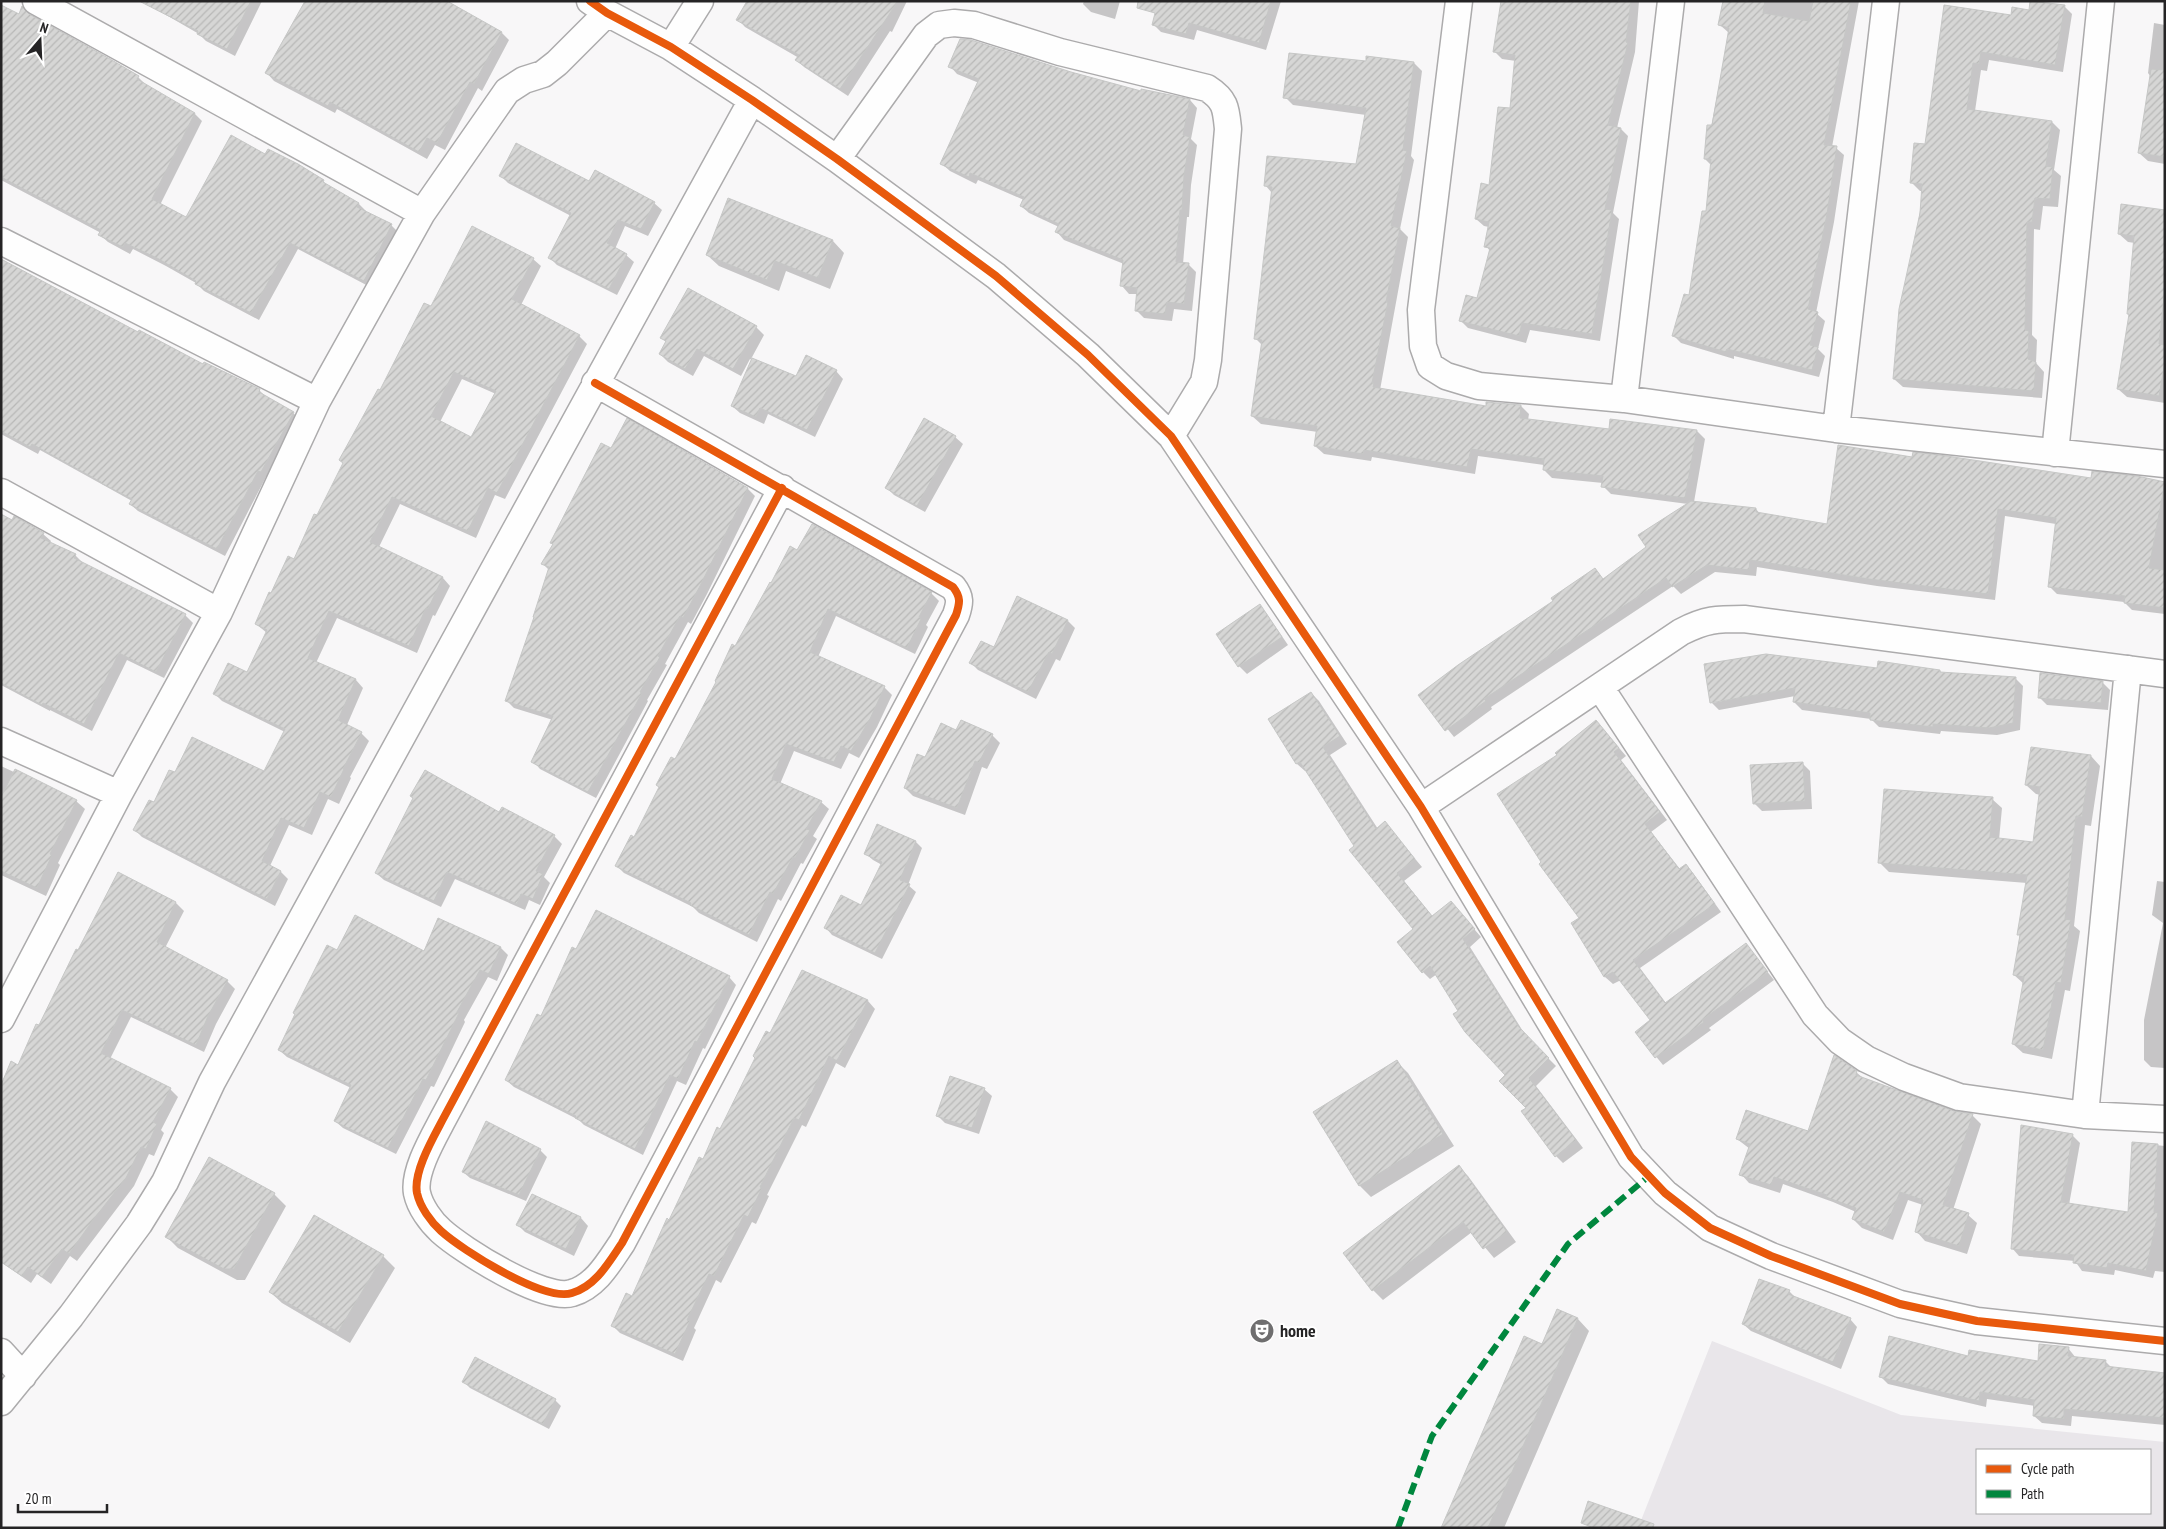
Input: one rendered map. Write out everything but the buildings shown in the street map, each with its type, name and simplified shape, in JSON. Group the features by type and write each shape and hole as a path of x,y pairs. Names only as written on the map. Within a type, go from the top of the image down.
{"street":[{"path":"36,1 422,213"},
{"path":"671,47 700,1"},
{"path":"1459,1 1421,310 1423,346 1430,366 1446,376 1479,386 1624,399 1836,429 2165,464"},
{"path":"1624,399 1671,1"},
{"path":"1836,429 1886,1"},
{"path":"2055,453 2101,1"},
{"path":"1,1018 119,794 219,612 317,401 422,213 507,91 524,80 543,74 550,68 599,7 671,47 752,100 837,159 996,276 1088,355 1172,436 1421,806 1631,1157 1665,1193 1710,1228 1771,1256 1900,1304 1977,1321 2165,1341"},
{"path":"837,159 926,35 939,25 954,23 974,25 1060,52 1208,88 1219,95 1226,109 1228,129 1208,360 1204,382 1172,436"},
{"path":"1,1402 134,1231 165,1182 212,1082 752,100"},
{"path":"1,241 317,401"},
{"path":"595,383 782,488 953,587 960,601 956,614 622,1243 601,1274 584,1288 571,1294 557,1294 537,1289 484,1261 441,1232 427,1216 417,1194 417,1180 428,1148 443,1119 782,488"},
{"path":"1,492 219,612"},
{"path":"1421,806 1681,632 1700,622 1717,619 1744,619 2165,674"},
{"path":"2085,1115 2128,669"},
{"path":"1600,687 1815,1015 1840,1041 1866,1059 1904,1077 1959,1097 2085,1115 2165,1119"},
{"path":"1,741 119,794"},
{"path":"1,1352 23,1376"}],"shaded area":[{"path":"1712,1341 1901,1415 2165,1442 2165,1528 1638,1528"}],"marked path":[{"path":"1398,1528 1432,1436 1568,1244 1649,1176"}],"cycle path":[{"path":"590,1 607,13 671,47 752,100 837,159 996,276 1088,355 1171,436 1421,807 1631,1157 1665,1193 1710,1228 1771,1256 1900,1304 1977,1321 2165,1341"},
{"path":"595,383 953,587 959,597 959,604 956,615 622,1243 595,1279 581,1290 559,1294 543,1290 484,1261 466,1250 437,1227 423,1209 418,1198 418,1175 429,1145 439,1127 443,1119 782,488"}],"place":[{"name":"home","path":"1262,1331"}]}
